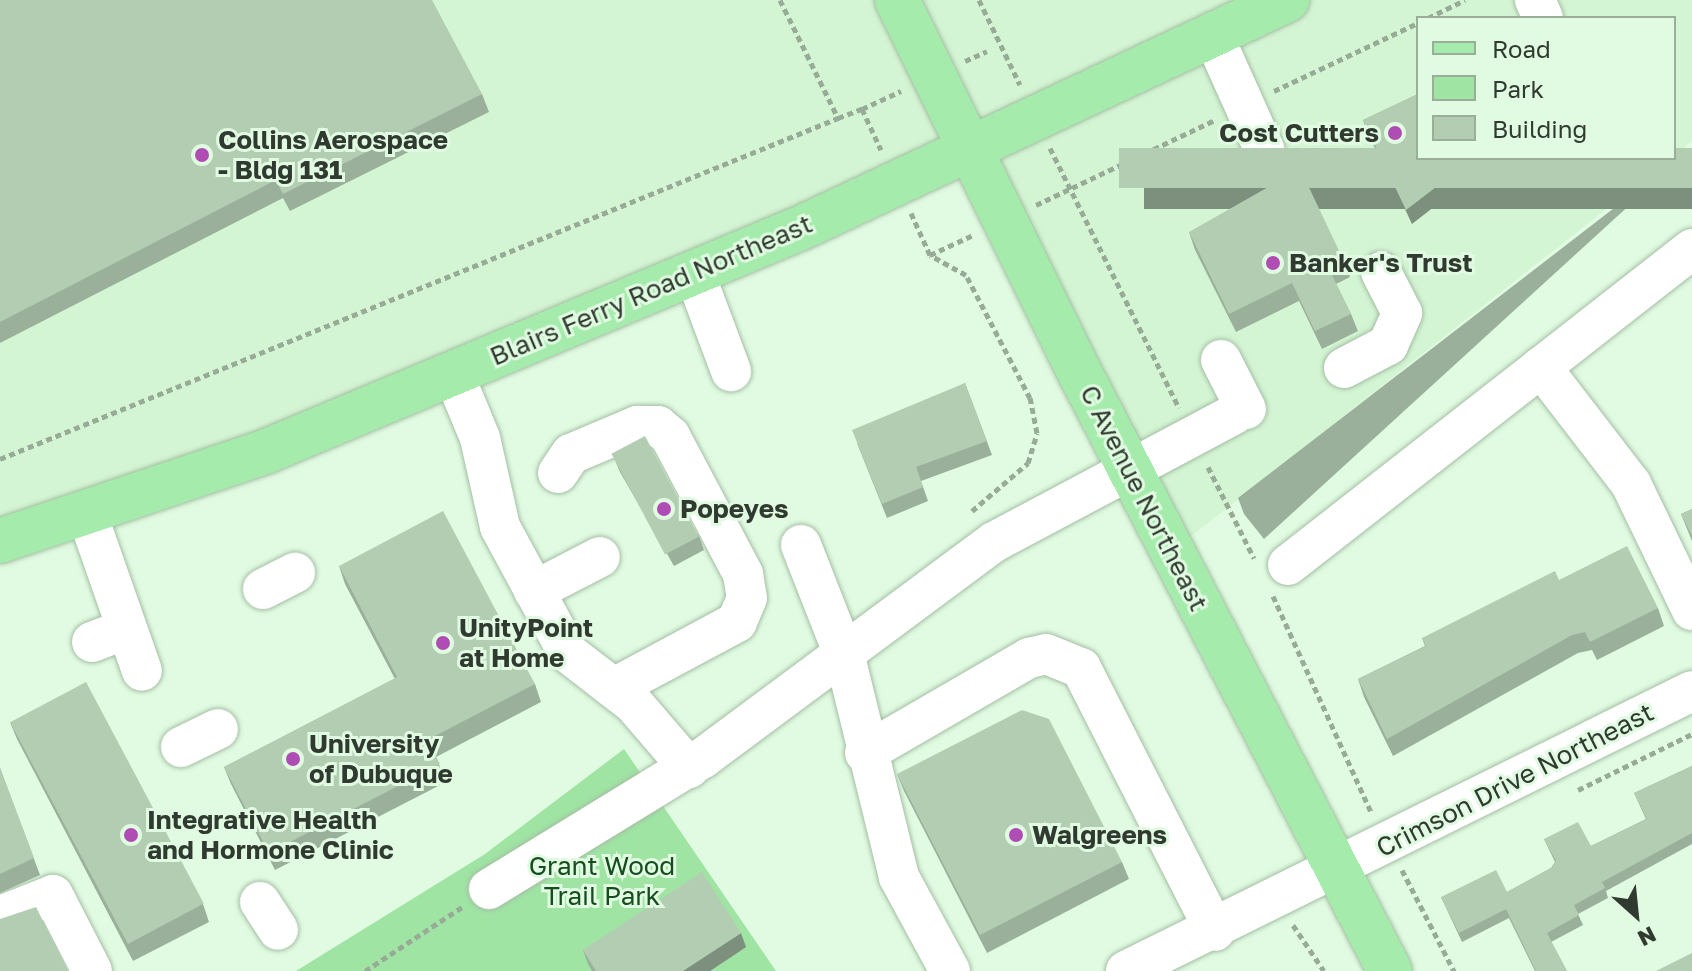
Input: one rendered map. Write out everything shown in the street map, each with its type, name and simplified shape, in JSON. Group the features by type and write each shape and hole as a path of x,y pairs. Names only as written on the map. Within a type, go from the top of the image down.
{"main road":[{"name":"Blairs Ferry Road Northeast","path":"0,541 267,451 694,272 968,149 1287,0"},
{"name":"C Avenue Northeast","path":"897,7 1128,468 1390,971"}],"street":[{"path":"1213,35 1265,151"},
{"path":"1273,575 1692,249"},
{"path":"694,272 731,371"},
{"path":"1344,368 1388,345 1412,304 1381,272"},
{"path":"489,889 696,763 845,657 994,542 1128,468 1239,412 1221,360"},
{"path":"1541,367 1631,484 1692,610"},
{"path":"453,373 480,438 500,527 568,653 614,688 696,763"},
{"path":"558,473 571,454 637,426 658,426 670,436 743,574 747,598 737,622 649,654 614,688"},
{"path":"87,514 109,636 142,671"},
{"path":"801,545 845,657 865,753 899,877 950,971"},
{"path":"534,591 600,557"},
{"path":"865,753 1029,658 1046,654 1081,668 1215,931"},
{"name":"Crimson Drive Northeast","path":"1126,971 1215,931 1692,691"},
{"path":"181,747 218,729"},
{"path":"0,916 53,895 92,971"}],"path":[{"path":"780,0 838,118"},
{"path":"979,0 1005,55"},
{"path":"1432,16 1465,0"},
{"path":"0,459 876,103"},
{"path":"862,109 872,130"},
{"path":"1070,189 1193,436 1273,575 1375,820"},
{"path":"924,243 930,255 966,275 1036,422 1028,463 960,521"},
{"path":"930,255 952,245"},
{"path":"1400,866 1454,971"},
{"path":"365,971 489,889"},
{"path":"1294,927 1324,971"}],"shaded area":[{"path":"0,0 1692,0 1692,141 1676,153 1676,16 1416,16 1416,160 1668,160 1171,552 968,150 0,541"}],"green space":[{"name":"Grant Wood Trail Park","path":"624,749 776,971 296,971 485,854"}],"building":[{"name":"Collins Aerospace - Bldg 131","path":"0,0 432,0 482,94 283,194 276,180 0,322"},
{"path":"1416,95 1416,160 1471,160 1406,210 1363,120"},
{"path":"1119,148 1416,148 1416,160 1676,160 1676,148 1692,148 1692,188 1119,188"},
{"name":"Banker's Trust","path":"1293,173 1297,181 1304,177 1343,259 1328,267 1351,314 1315,331 1292,283 1229,314 1189,232"},
{"path":"965,383 987,441 916,467 923,487 882,504 852,430"},
{"name":"Popeyes","path":"645,436 699,537 665,554 611,454"},
{"path":"1692,509 1692,536 1681,514"},
{"path":"443,511 535,684 427,740 440,764 269,853 224,767 397,677 339,566"},
{"path":"1627,546 1658,608 1590,642 1585,632 1572,635 1387,739 1358,679 1426,646 1422,638 1555,571 1559,580"},
{"path":"86,682 204,904 128,944 10,722"},
{"name":"Walgreens","path":"1022,710 1049,719 1122,862 980,935 897,774"},
{"path":"1692,766 1692,833 1602,882 1605,888 1574,905 1579,915 1547,933 1567,971 1536,971 1506,909 1459,933 1441,897 1496,870 1507,892 1551,868 1556,861 1544,839 1578,822 1591,846 1647,819 1634,793"},
{"path":"0,768 34,858 0,874"},
{"path":"702,872 741,933 683,971 596,971 583,950"},
{"path":"36,907 68,971 0,971 0,919"},
{"path":"1692,953 1692,971 1656,971"}],"place":[{"name":"Cost Cutters","path":"1395,133"},
{"name":"Collins Aerospace - Bldg 131","path":"202,155"},
{"name":"Banker's Trust","path":"1273,263"},
{"name":"Popeyes","path":"664,509"},
{"name":"UnityPoint at Home","path":"443,643"},
{"name":"University of Dubuque","path":"293,759"},
{"name":"Integrative Health and Hormone Clinic","path":"131,835"},
{"name":"Walgreens","path":"1016,835"}]}
